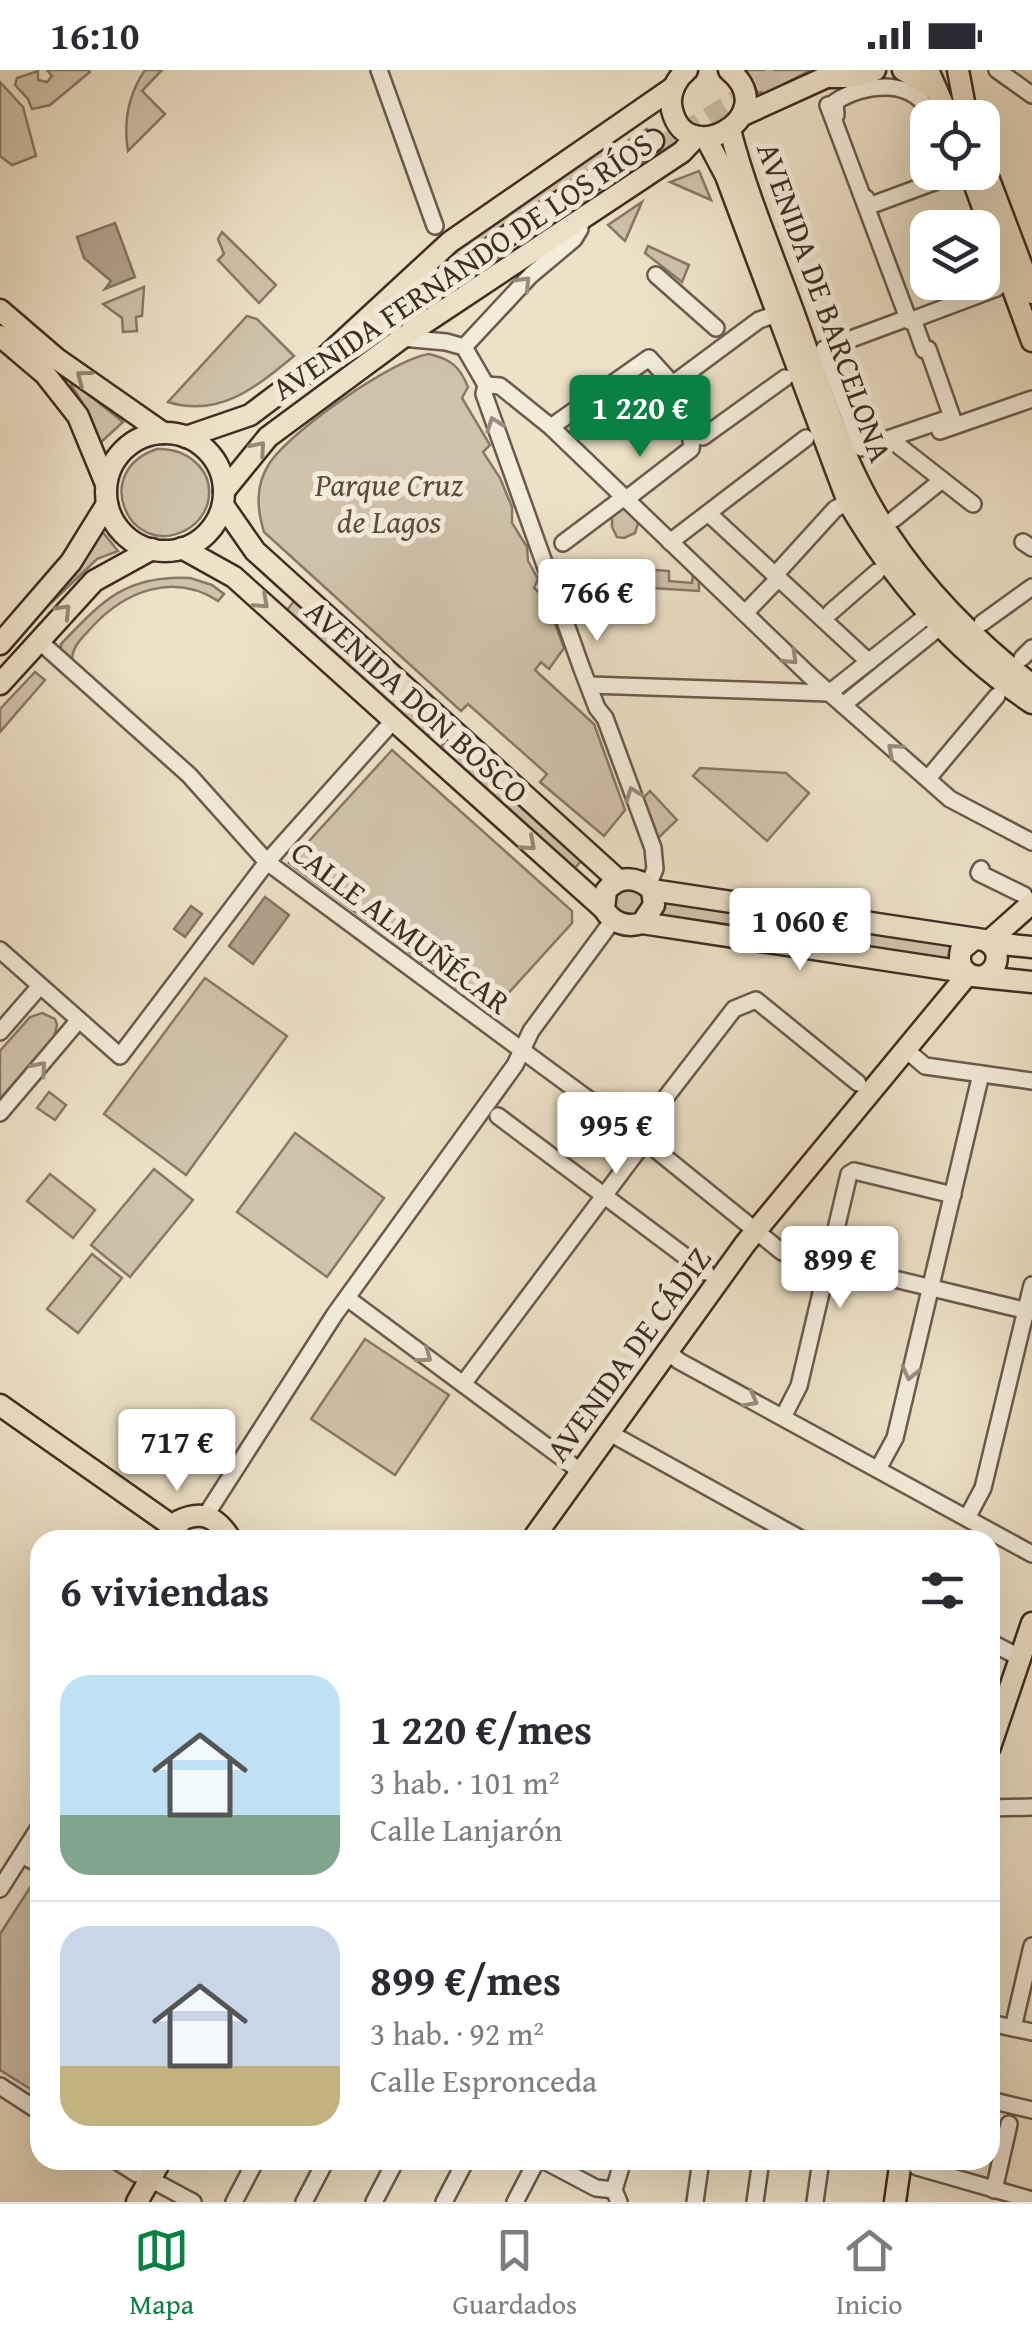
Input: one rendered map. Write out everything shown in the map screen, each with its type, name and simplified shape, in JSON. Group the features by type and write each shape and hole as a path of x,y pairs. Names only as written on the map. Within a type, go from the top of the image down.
{"main road":[{"name":"AVENIDA DE BARCELONA","path":"728,70 741,86 744,100 737,123 757,214 844,450 856,498 938,600 992,654 1032,685"},
{"path":"701,137 834,74 853,76 875,70"},
{"path":"903,70 939,92"},
{"path":"928,70 942,100"},
{"name":"AVENIDA DE BARCELONA","path":"680,78 670,99 678,125 701,137 726,176 777,314 875,545 935,620 998,678 1032,703"},
{"path":"319,362 450,242 680,78"},
{"name":"AVENIDA FERNANDO DE LOS RÍOS","path":"223,498 268,437 402,338 701,137"},
{"path":"319,362 355,347 509,235 655,145 431,305 402,338"},
{"path":"967,190 1032,340"},
{"path":"993,190 1032,293"},
{"path":"0,310 134,416 163,433 186,437 208,451 219,468 223,498 209,531 182,548 152,550 94,580 0,684"},
{"path":"0,336 45,374 78,416 120,530 152,550"},
{"name":"AVENIDA FERNANDO DE LOS RÍOS","path":"186,437 250,415 319,362"},
{"path":"0,644 71,562 106,494 113,464 122,451 141,438 163,433"},
{"name":"AVENIDA DON BOSCO","path":"223,498 255,551 618,880"},
{"name":"AVENIDA DON BOSCO","path":"182,548 234,577 608,915"},
{"path":"1032,947 650,888 633,880 618,880 606,891 608,915 629,926 642,924 1032,982"},
{"path":"642,924 654,905 650,888"},
{"path":"972,974 960,962 961,950 984,941 1028,899"},
{"path":"972,974 994,970 998,959 984,941"},
{"name":"AVENIDA DE CÁDIZ","path":"545,1530 580,1470 757,1231 905,1049 972,974"},
{"path":"0,1405 170,1530"},
{"path":"178,1530 187,1517 206,1515 224,1530"},
{"path":"1000,1716 1032,1623"},
{"path":"137,2202 144,2176 150,2170"},
{"path":"896,2202 907,2170"}],"street":[{"path":"378,70 435,226"},
{"path":"997,70 1032,94"},
{"path":"912,190 869,206 836,122 834,102 855,90 893,87 913,92 922,100"},
{"path":"828,104 910,321 914,322 924,350 928,349 952,417 861,448 824,348 905,319 910,321 965,300"},
{"path":"870,214 925,190"},
{"path":"464,348 531,276 574,239 580,219"},
{"path":"656,275 716,328"},
{"name":"AVENIDA DE BARCELONA","path":"698,438 669,409 664,396 666,389 759,320 777,314"},
{"path":"402,338 446,342 464,348 486,385 484,394 589,685 653,848 655,869 650,888"},
{"path":"551,427 649,358 668,379"},
{"path":"563,544 690,450 698,438 785,378"},
{"path":"486,385 500,386 551,427 830,693 950,799 1032,842"},
{"name":"AVENIDA DE BARCELONA","path":"973,504 899,446 1032,399"},
{"path":"670,542 806,438"},
{"name":"AVENIDA DE BARCELONA","path":"894,518 942,480"},
{"name":"AVENIDA DE BARCELONA","path":"748,610 835,508 856,498"},
{"path":"708,513 869,662"},
{"path":"830,612 877,572"},
{"path":"982,623 1032,588"},
{"path":"589,685 830,693 869,662 935,620"},
{"path":"844,705 935,620"},
{"name":"CALLE ALMUÑÉCAR","path":"38,640 189,775 267,862 645,1141 782,1252 1029,1311"},
{"path":"930,776 997,696"},
{"path":"0,950 120,1056 267,862 393,721"},
{"path":"982,868 980,873 1028,899"},
{"path":"206,1515 346,1298 515,1065 531,1031 608,915"},
{"path":"0,1032 40,986"},
{"path":"646,1123 734,1009 756,1000 858,1084"},
{"path":"0,1113 78,1021"},
{"path":"905,1049 925,1066 1032,1082"},
{"path":"878,1469 895,1438 982,1074"},
{"path":"498,1116 706,1272"},
{"path":"463,1384 645,1141"},
{"path":"782,1416 799,1386 850,1174 854,1171 953,1195"},
{"path":"967,1518 983,1488 1032,1286"},
{"path":"346,1298 580,1470"},
{"path":"667,1351 989,1530"},
{"path":"608,1432 786,1530"},
{"path":"1000,1536 1032,1554"},
{"path":"1000,1647 1019,1657"},
{"path":"1000,1808 1032,1808"},
{"path":"0,1889 30,1842"},
{"path":"22,1855 30,1859"},
{"path":"1013,2028 1032,1946"},
{"path":"1000,2026 1032,2032"},
{"path":"0,2086 30,2106"},
{"path":"1000,2102 1032,2110"},
{"path":"929,2170 1017,2196 1009,2124"},
{"path":"134,2170 193,2202"},
{"path":"234,2202 251,2170"},
{"path":"304,2202 321,2170"},
{"path":"374,2202 391,2170"},
{"path":"444,2202 461,2170"},
{"path":"515,2202 534,2170"},
{"path":"555,2170 593,2195 616,2196 621,2170"},
{"path":"695,2202 700,2170"},
{"path":"755,2202 760,2170"},
{"path":"815,2202 820,2170"}],"green space":[{"path":"47,70 90,72 50,105 32,109 15,85 17,78 38,71 38,80 47,82 52,76"},
{"path":"145,70 162,70 142,91 165,114 128,151 128,109"},
{"path":"745,70 811,70 758,93"},
{"path":"0,82 23,107 36,156 12,165 0,156"},
{"path":"647,129 650,134 409,302 405,297 469,238 605,145 610,152"},
{"path":"699,171 711,200 670,182"},
{"path":"642,202 625,241 608,225"},
{"path":"222,232 276,285 259,303 218,260 224,254 218,239"},
{"path":"648,246 689,265 682,282 645,253"},
{"path":"144,287 142,316 136,317 137,331 123,332 122,318 103,304"},
{"path":"247,316 257,319 294,356 266,379 221,403 187,406 168,402"},
{"name":"Parque Cruz de Lagos","path":"429,354 454,365 465,380 468,387 462,398 490,445 483,452 512,507 512,523 527,547 528,561 538,579 534,588 546,599 564,648 549,669 541,662 535,670 594,724 625,810 604,836 540,782 547,774 468,704 461,711 264,532 259,489 264,472 280,451 318,417 368,383"},
{"path":"73,382 123,422 99,444 71,385"},
{"path":"157,449 178,452 196,463 203,470 209,490 207,507 196,523 164,536 147,533 134,523 122,492 125,475 137,460"},
{"path":"625,507 639,520 635,533 617,537 612,516"},
{"path":"101,530 118,551 97,559 52,602 50,599"},
{"path":"653,570 669,571 669,581 692,583 693,574 699,578 699,591 652,588"},
{"path":"190,578 212,585 224,594 218,601 201,592 167,587 135,595 105,614 79,642 72,659 61,650 61,644 76,628 117,593 149,581"},
{"path":"295,600 436,727 427,737 286,611"},
{"path":"35,672 45,680 0,732 0,709"},
{"path":"448,739 582,860 573,870 439,749"},
{"path":"392,750 572,911 572,923 496,1007 486,1009 289,863"},
{"path":"700,768 786,773 809,793 767,841 693,776"},
{"path":"650,791 677,820 657,839 642,799"},
{"path":"629,887 640,891 644,902 640,913 629,917 618,913 614,902 618,891"},
{"path":"661,900 959,943 948,962 658,919"},
{"path":"205,978 287,1036 186,1175 104,1114"},
{"path":"42,1013 55,1019 54,1037 0,1099 0,1051 30,1017"},
{"path":"49,1092 66,1105 55,1120 37,1108"},
{"path":"295,1133 384,1198 327,1277 237,1212"},
{"path":"154,1169 193,1200 130,1277 91,1245"},
{"path":"50,1174 95,1210 73,1238 27,1201"},
{"path":"92,1254 122,1278 78,1333 47,1309"},
{"path":"365,1339 449,1395 395,1475 311,1419"},
{"path":"30,1888 30,2089 0,2070 0,1934"}],"shaded area":[{"path":"115,223 135,277 105,289 111,281 84,258 77,237"},
{"path":"265,897 289,915 253,964 229,946"},
{"path":"191,906 202,914 185,937 174,929"}],"tunnel":[{"path":"657,149 785,70"}]}
